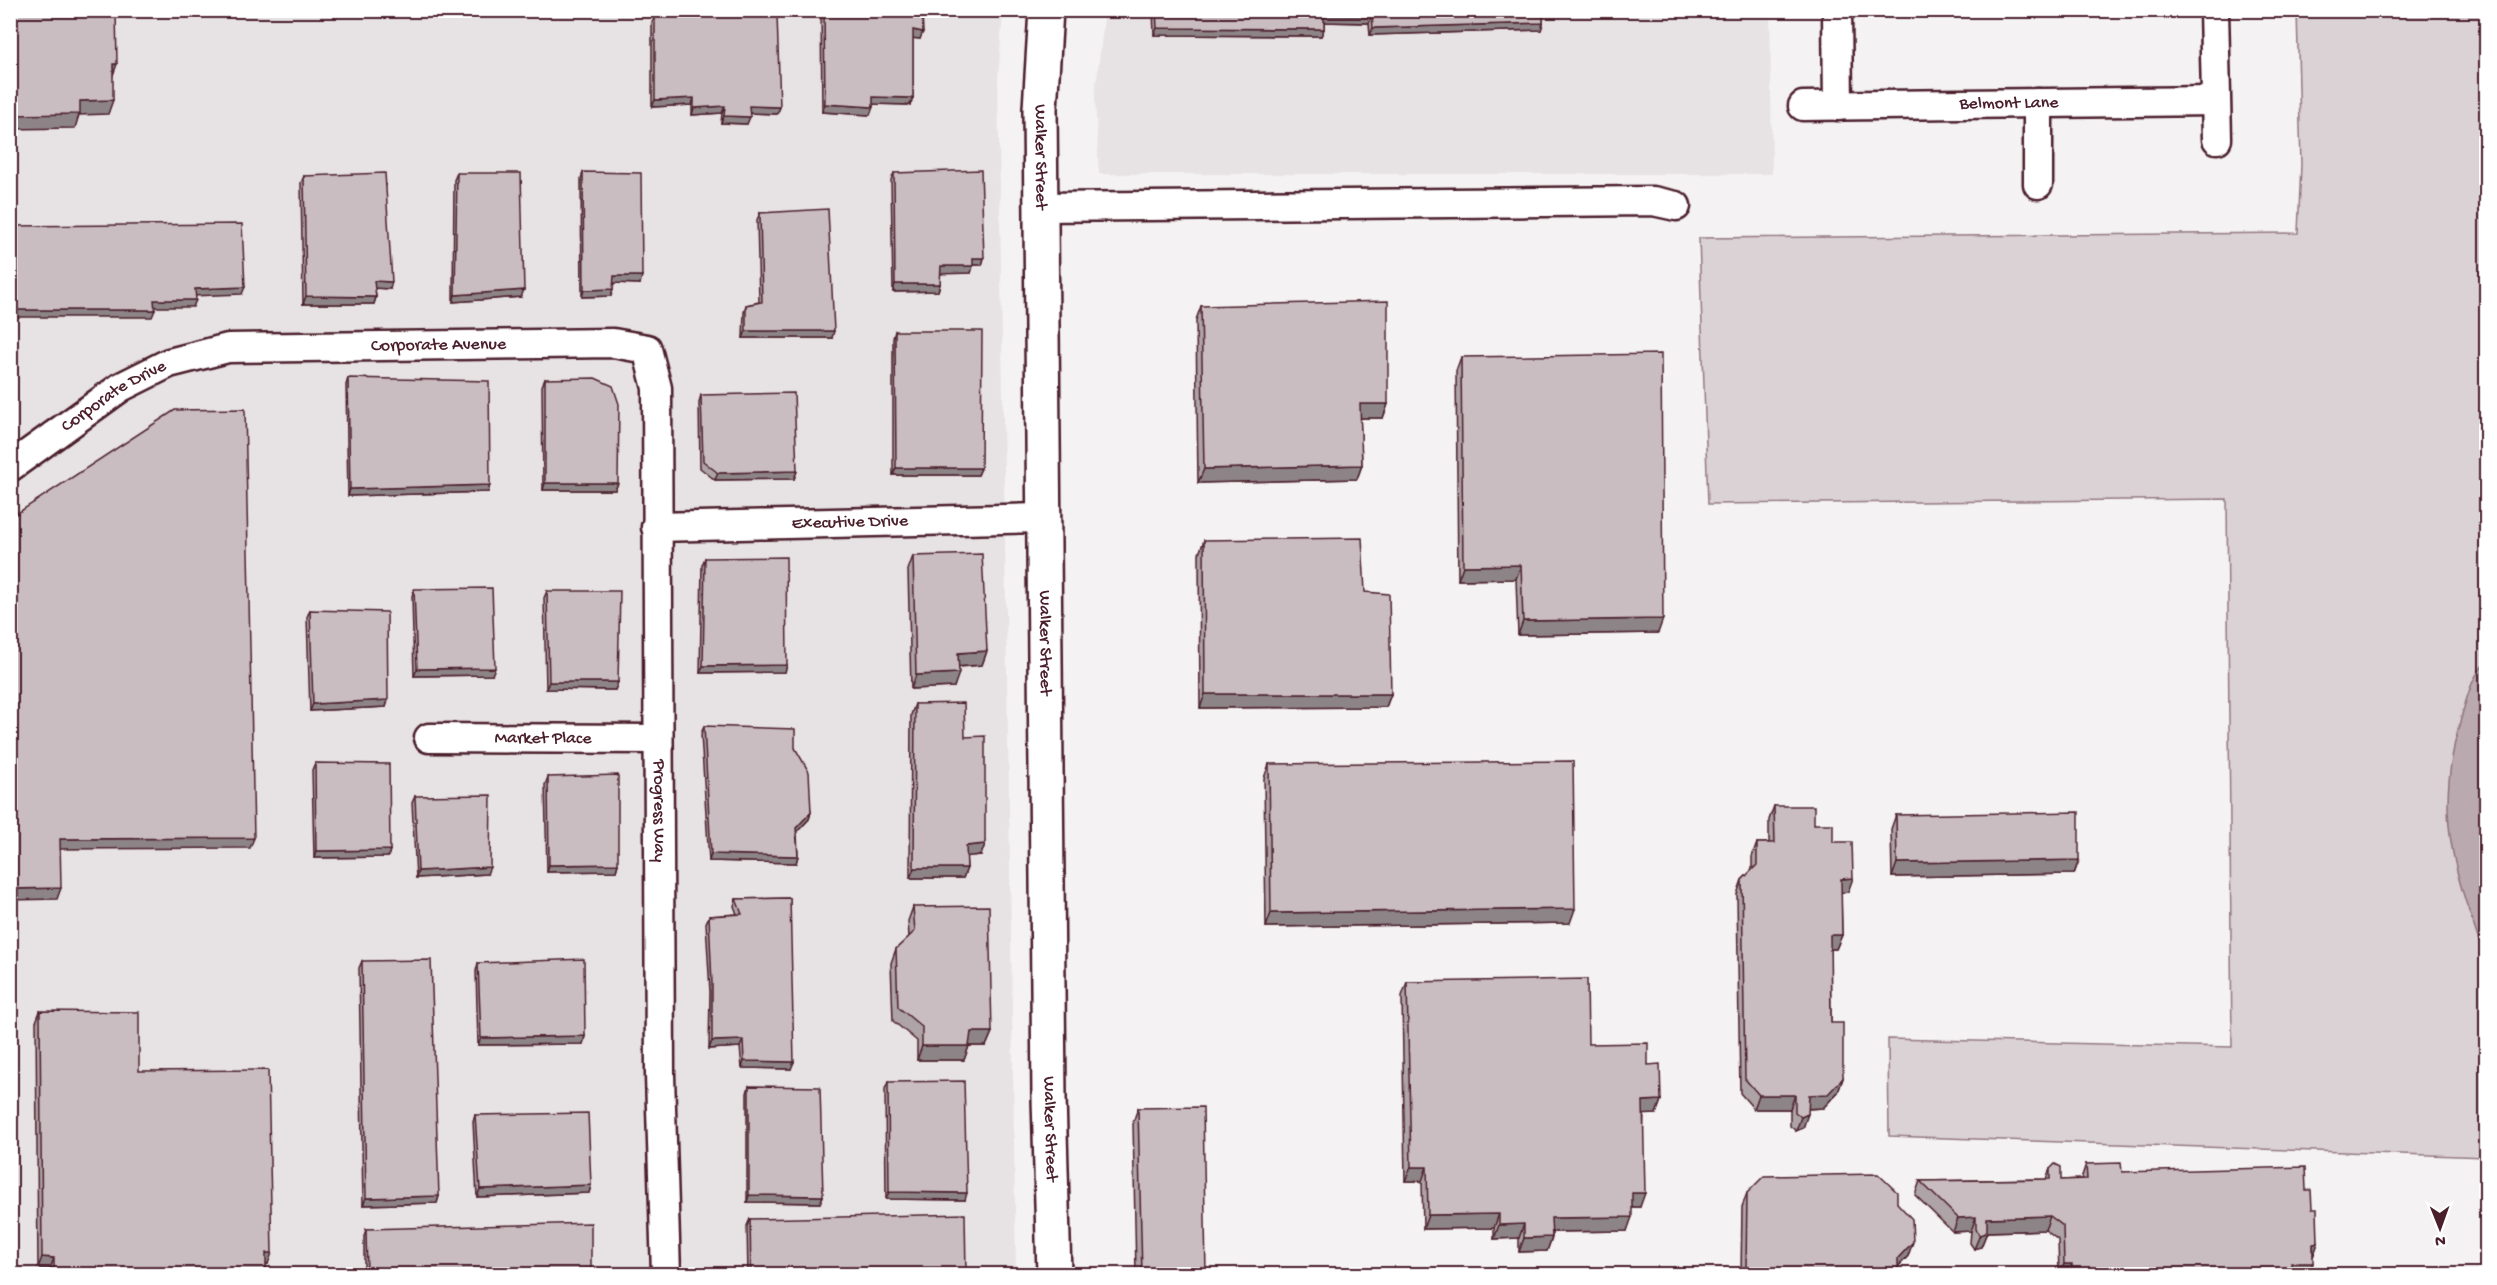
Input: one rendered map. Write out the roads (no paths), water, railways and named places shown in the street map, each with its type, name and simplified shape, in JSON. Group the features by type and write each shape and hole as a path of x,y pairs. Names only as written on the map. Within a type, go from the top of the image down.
{"main road":[{"name":"Walker Street","path":"1046,10 1040,109 1053,1275"}],"street":[{"path":"1837,10 1838,106"},
{"path":"2214,10 2217,139"},
{"name":"Belmont Lane","path":"1803,106 2215,101"},
{"path":"2038,104 2038,184"},
{"path":"1041,207 1653,201 1676,206"},
{"name":"Corporate Avenue","path":"228,348 613,343 647,349"},
{"name":"Corporate Drive","path":"10,466 121,387 169,363 228,348"},
{"name":"Progress Way","path":"647,349 657,388 660,1075 666,1275"},
{"name":"Executive Drive","path":"656,527 1043,518"},
{"name":"Market Place","path":"429,738 657,738"}]}
